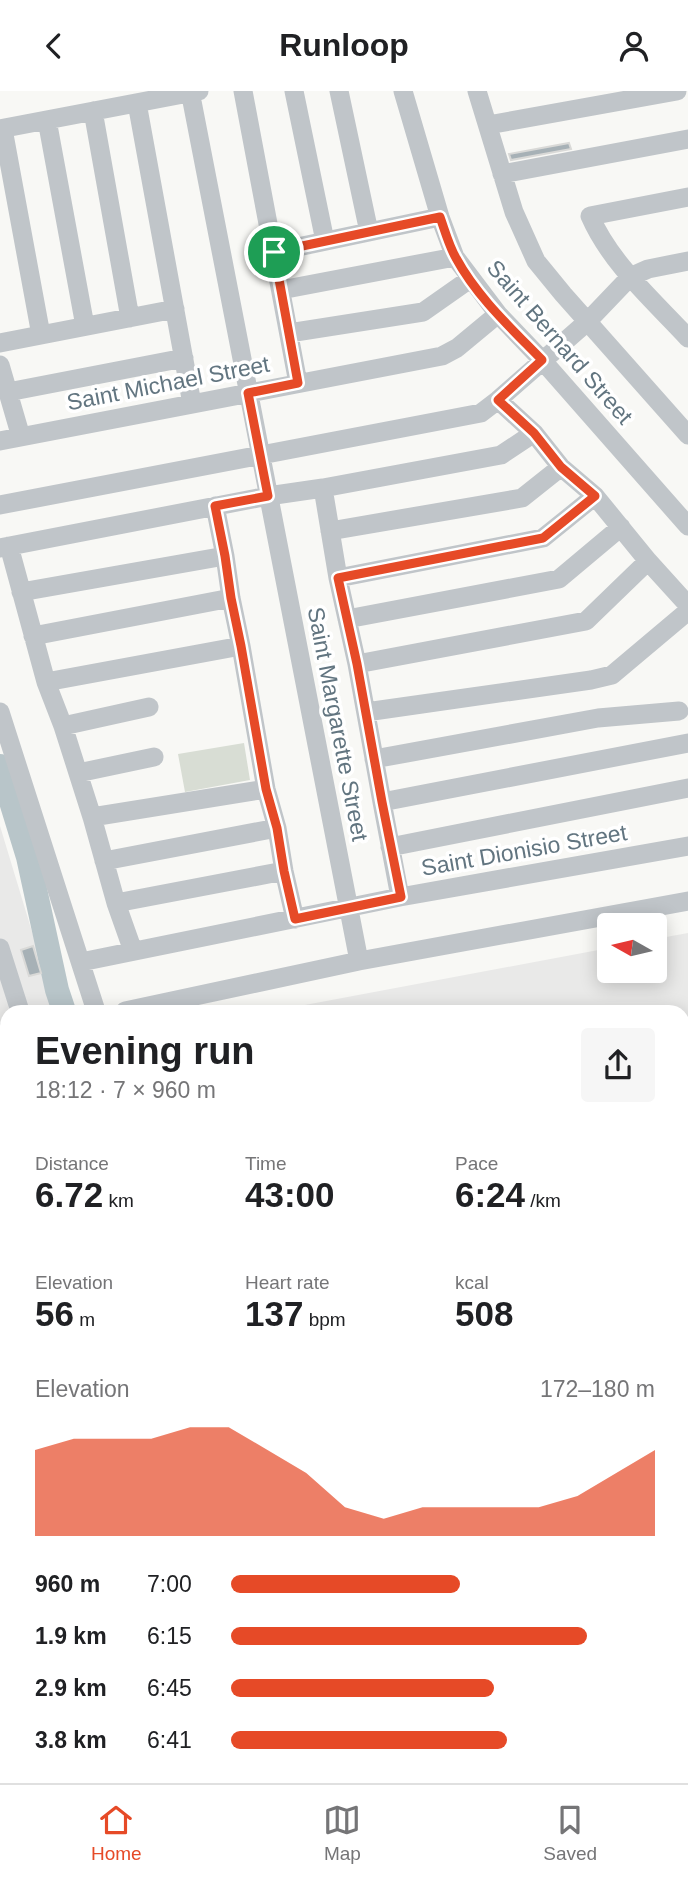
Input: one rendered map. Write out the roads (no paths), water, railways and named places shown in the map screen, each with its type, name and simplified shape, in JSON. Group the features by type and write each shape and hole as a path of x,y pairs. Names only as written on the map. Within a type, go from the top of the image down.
{"street":[{"path":"243,91 298,383"},
{"path":"294,91 325,241"},
{"path":"339,91 369,232"},
{"name":"Saint Bernard Street","path":"403,91 440,217 456,257 470,279 498,314 688,526"},
{"path":"477,91 514,212 537,261 688,435"},
{"path":"488,125 677,91"},
{"path":"41,335 1,129 193,92"},
{"name":"Saint Margarette Street","path":"193,92 260,456 359,961"},
{"path":"137,103 192,404"},
{"path":"93,111 130,318"},
{"path":"47,120 85,326"},
{"path":"502,174 688,139"},
{"path":"685,329 630,277 597,233 590,216 688,197"},
{"path":"274,252 440,217"},
{"path":"281,290 456,257"},
{"path":"0,505 481,413 587,321 630,277 648,269 688,261"},
{"path":"289,333 423,312 470,279"},
{"path":"0,343 175,309"},
{"name":"Saint Michael Street","path":"0,440 442,356 457,348 498,314"},
{"path":"9,392 184,358"},
{"path":"0,365 21,437"},
{"path":"498,400 534,433 561,467 595,496 688,605"},
{"path":"133,951 63,726 46,681 21,592 4,547 501,455 534,433"},
{"path":"330,531 522,498 561,467"},
{"path":"323,488 338,578 401,897"},
{"path":"338,578 543,538 595,496"},
{"path":"215,506 266,789 277,828 295,919"},
{"path":"347,619 559,579 621,527"},
{"path":"21,592 225,556"},
{"path":"357,664 586,621 648,561"},
{"path":"33,636 231,598"},
{"path":"366,712 612,675 688,611"},
{"path":"46,681 241,646"},
{"path":"63,726 149,707"},
{"path":"374,759 598,718 679,711"},
{"path":"0,712 94,1005"},
{"path":"382,802 688,743"},
{"path":"78,773 154,757"},
{"path":"390,847 688,788"},
{"path":"92,817 266,789"},
{"path":"104,860 277,828"},
{"name":"Saint Dionisio Street","path":"81,962 401,897 688,846"},
{"path":"116,903 284,871"},
{"path":"153,1005 359,961 688,901"},
{"path":"0,949 18,1005"},
{"path":"0,985 7,1005"}],"waterway":[{"path":"0,766 28,857 62,1005"}]}
